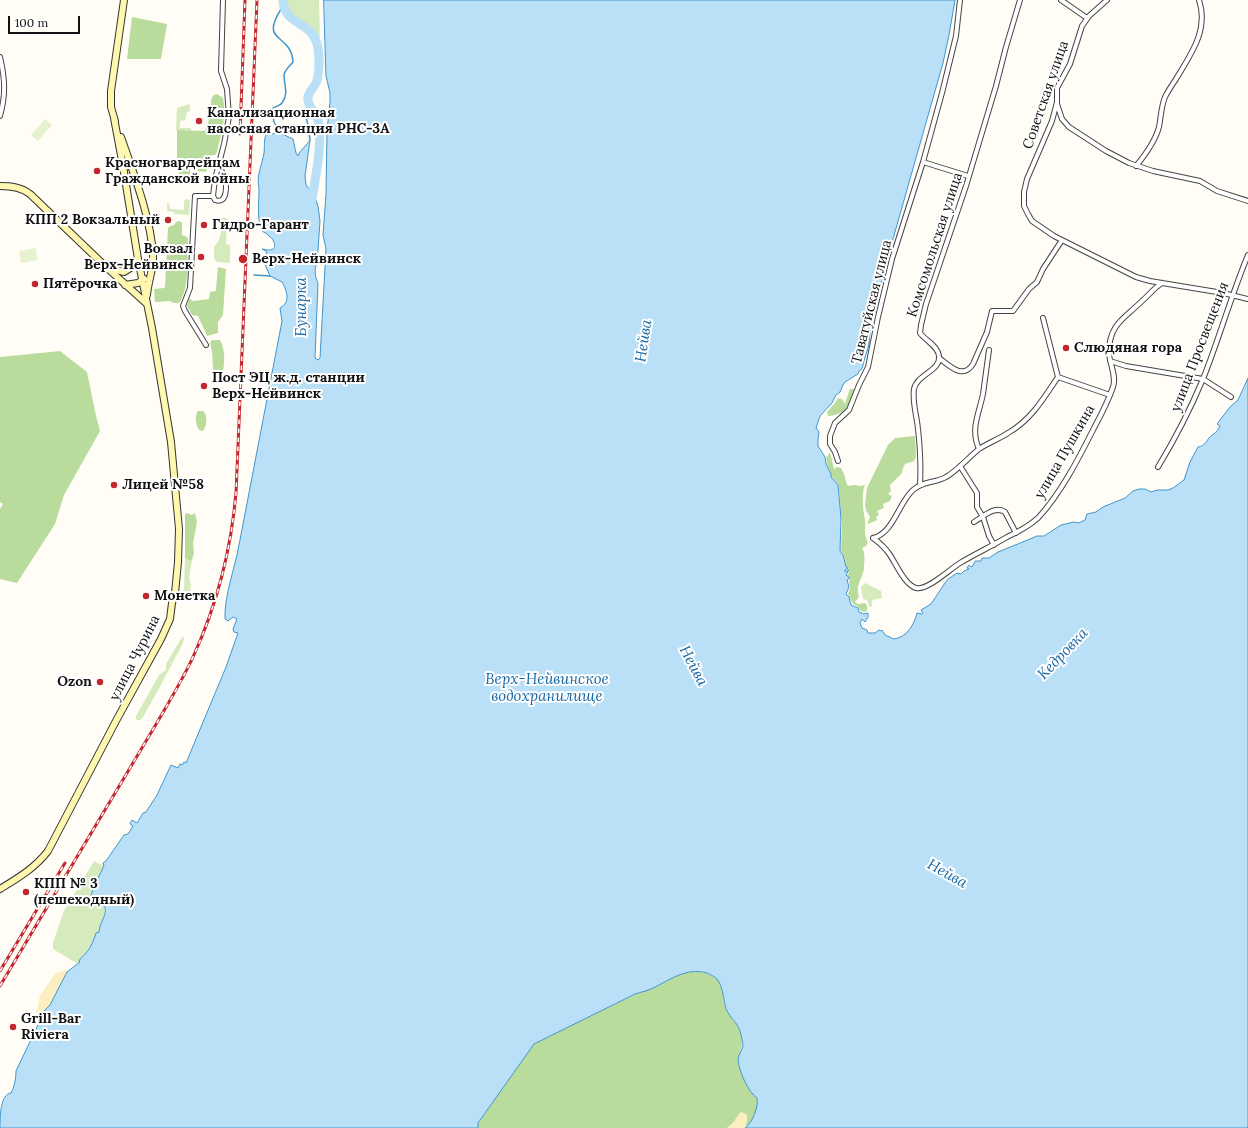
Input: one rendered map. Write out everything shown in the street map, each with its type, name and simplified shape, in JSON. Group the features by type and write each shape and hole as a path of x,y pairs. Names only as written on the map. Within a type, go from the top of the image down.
{"street":[{"path":"124,0 110,91 111,107 144,208 151,237 154,257 148,285 147,304"},
{"path":"218,165 225,178 225,193 223,198 219,201 214,200 213,196 218,165 224,144 228,117 227,89 221,71 224,0"},
{"name":"Таватуйская улица","path":"838,461 830,444 830,436 835,423 849,410 868,367 892,259 923,162 942,93 956,36 960,0"},
{"name":"Комсомольская улица","path":"939,358 936,349 922,335 920,329 928,298 966,186 1020,0"},
{"path":"1061,0 1087,18"},
{"name":"Советская улица","path":"1062,240 1047,232 1032,221 1024,206 1023,196 1027,179 1052,121 1057,102 1058,85 1070,64 1079,33 1087,18 1107,0"},
{"path":"1136,166 1155,140 1165,97 1198,39 1202,19 1199,0"},
{"path":"0,57 5,84 4,103 0,116"},
{"path":"1057,102 1062,119 1069,127 1106,151 1136,166 1159,173 1200,181 1217,191 1248,201"},
{"path":"114,118 147,304"},
{"path":"923,162 968,176"},
{"path":"123,166 127,163 131,166"},
{"path":"0,186 14,187 30,194 147,304"},
{"path":"206,345 182,306 190,288 195,196 213,196"},
{"path":"1042,318 1058,377 1042,402 1023,423 1007,434 979,449 946,477 920,485 919,435 914,391 917,382 936,366 939,358 959,371 964,372 968,370 973,364 987,332 992,311 1013,311 1029,289 1037,282 1043,269 1062,240 1083,249 1131,275 1142,279 1248,299"},
{"name":"улица Просвещения","path":"1158,467 1185,418 1203,379 1248,255"},
{"path":"105,266 120,272 124,272 132,267 138,260"},
{"path":"125,284 133,285 142,281 151,270"},
{"name":"улица Пушкина","path":"920,485 910,493 898,514 884,532 879,537 873,538 890,556 908,582 916,588 927,586 960,563 1028,526 1036,519 1058,491 1087,442 1115,383 1109,352 1115,327 1154,288 1162,283"},
{"name":"улица Чурина","path":"0,889 31,870 48,851 161,639 170,619 177,580 179,529 171,442 147,304"},
{"path":"979,449 976,441 975,424 982,397 989,350"},
{"path":"1110,361 1126,366 1203,379 1231,397"},
{"path":"1058,377 1110,395"},
{"path":"960,466 977,493 977,507 983,517 989,536 994,545"},
{"path":"974,522 996,509 1002,510 1005,512 1016,532"}],"green space":[{"path":"286,0 319,0 320,37 292,15 288,9"},
{"path":"132,17 167,24 161,59 127,59"},
{"path":"217,94 223,98 224,111 223,125 217,152 215,155 211,156 206,172 198,171 198,167 190,166 190,181 180,181 177,159 177,130 205,131 212,112 207,108 211,105 212,97"},
{"path":"190,104 190,111 187,112 185,120 180,121 180,128 191,128 191,131 176,130 177,108"},
{"path":"45,119 52,125 38,141 31,135"},
{"path":"186,199 190,201 189,215 174,214 174,212 167,211 167,203 169,203 170,209 184,210 184,201"},
{"path":"221,218 227,218 226,244 230,245 230,263 217,262 214,258 214,247 219,240 221,233"},
{"path":"178,221 182,222 182,235 188,239 187,272 183,297 179,303 173,303 170,301 155,302 154,289 165,287 168,228"},
{"path":"36,248 37,260 21,263 19,251"},
{"path":"218,267 226,269 223,315 218,322 218,333 207,336 198,316 192,315 187,306 190,296 190,299 193,301 209,299 210,292 216,291"},
{"path":"212,340 220,340 223,347 224,359 222,372 215,372 213,369 210,343"},
{"path":"60,351 87,372 100,431 64,495 55,524 17,583 0,579 0,509 3,504 0,502 0,357"},
{"path":"850,389 855,389 847,408 841,413 828,416 827,412 838,398 842,399 845,404"},
{"path":"198,411 203,411 206,415 206,424 203,431 199,430 196,423 196,415"},
{"path":"915,436 916,457 914,461 905,464 902,473 890,485 891,491 888,494 892,496 890,501 883,504 884,508 877,511 879,515 876,517 877,520 868,524 870,517 865,505 867,488 888,445 895,438"},
{"path":"830,452 834,469 837,467 841,468 847,485 862,486 865,484 863,502 865,534 868,542 866,546 862,548 864,552 864,569 858,586 859,597 855,602 858,604 865,603 867,605 866,612 861,611 853,604 848,594 850,588 849,581 851,578 847,576 850,570 846,570 849,568 846,566 841,550 842,524 839,488 838,484 832,477 827,464 826,456 827,457"},
{"path":"187,513 192,515 195,513 197,522 193,543 194,553 192,560 190,561 185,558 185,514"},
{"path":"185,558 190,561 192,560 189,578 191,585 190,592 187,593 184,593"},
{"path":"865,583 881,591 882,598 872,600 872,606 869,607 867,600 863,599 861,587"},
{"path":"182,637 184,637 183,643 156,694 143,717 140,720 137,720 136,716 159,675 166,670 166,664"},
{"path":"94,861 104,866 89,903 103,905 105,912 99,932 96,934 89,948 78,964 53,949 53,943 64,911"},
{"path":"695,971 709,974 719,982 723,991 725,1007 741,1033 742,1044 739,1059 741,1071 746,1084 753,1095 757,1098 756,1110 753,1119 748,1126 745,1128 747,1115 740,1113 733,1123 727,1128 478,1128 478,1123 534,1044 635,994 651,989 677,975"}],"sand":[{"path":"64,970 69,970 50,1005 45,1010 37,1027 35,1017 40,996 55,974"},
{"path":"742,1112 747,1115 745,1128 727,1128 733,1123"}],"water":[{"name":"Верх-Нейвинское водохранилище","path":"324,0 955,0 943,63 885,267 876,309 871,322 869,345 862,369 858,374 845,382 832,403 820,416 816,428 819,432 818,446 825,457 831,477 838,485 841,518 840,551 843,555 846,567 848,568 845,572 849,570 846,575 850,578 847,580 849,587 846,594 849,597 851,605 858,608 859,612 864,614 868,613 868,617 865,622 862,619 860,623 862,628 867,630 868,633 875,633 882,630 885,635 894,639 903,636 912,626 917,613 923,613 921,610 931,604 947,580 957,573 961,574 969,569 967,568 969,565 971,567 973,566 975,561 981,561 982,558 989,558 998,552 1037,536 1044,536 1061,525 1074,522 1079,523 1085,520 1087,514 1096,512 1103,507 1125,498 1133,491 1139,489 1145,489 1151,492 1157,490 1168,490 1184,480 1190,462 1198,447 1204,444 1217,431 1220,426 1217,424 1230,407 1238,400 1248,378 1248,1128 745,1128 748,1126 756,1110 757,1098 750,1091 744,1081 739,1065 738,1058 743,1046 740,1031 737,1024 726,1009 722,988 717,979 707,973 692,972 678,975 651,989 635,994 534,1044 478,1123 478,1128 0,1128 3,1102 7,1094 11,1093 12,1091 15,1083 16,1071 45,1010 50,1005 67,972 80,962 79,961 91,946 96,933 99,932 105,914 105,908 100,904 90,904 90,901 95,885 104,866 103,863 124,835 128,834 133,826 130,824 132,820 137,823 143,813 146,812 157,795 171,765 178,768 180,764 182,765 184,762 186,763 226,667 238,633 234,632 233,629 237,619 233,617 228,621 225,619 226,601 239,545 282,321 280,308 286,303 287,300 282,282 270,276 263,260 267,252 262,249 272,250 275,247 275,244 271,238 261,230 259,214 258,179 264,153 266,134 268,131 272,134 280,133 293,139 298,156 310,140 305,176 306,185 314,195 318,206 320,221 317,263 315,270 318,283 315,357 318,360 320,358 326,249 323,235 326,194 327,131 330,102 330,93 326,76"}],"waterway":[{"name":"Бунарка","path":"283,0 284,8 292,19 313,35 316,41 319,56 319,68 316,83 308,97 309,104 317,117 320,133 318,164 311,204"},
{"path":"280,133 274,122 272,109 281,104 284,100 286,93 284,75 286,69 293,62 291,52 274,33 273,27 283,6"},
{"path":"308,104 306,117 310,140"},
{"path":"254,275 270,276"}],"railway":[{"path":"240,134 245,0"},
{"path":"0,986 181,681 202,637 222,577 231,535 236,493 257,0"},
{"path":"0,971 65,863"}],"place":[{"name":"Канализационная насосная станция РНС-3А","path":"199,121"},
{"name":"Красногвардейцам Гражданской войны","path":"97,171"},
{"name":"КПП 2 Вокзальный","path":"168,220"},
{"name":"Гидро-Гарант","path":"204,225"},
{"name":"Вокзал Верх-Нейвинск","path":"201,257"},
{"name":"Верх-Нейвинск","path":"243,259"},
{"name":"Пятёрочка","path":"35,284"},
{"name":"Слюдяная гора","path":"1066,348"},
{"name":"Пост ЭЦ ж.д. станции Верх-Нейвинск","path":"204,386"},
{"name":"Лицей №58","path":"114,485"},
{"name":"Монетка","path":"146,596"},
{"name":"Ozon","path":"100,682"},
{"name":"КПП № 3 (пешеходный)","path":"26,892"},
{"name":"Grill-Bar Riviera","path":"13,1027"}],"water label":[{"name":"Нейва","path":"644,341"},
{"name":"Кедровка","path":"1063,654"},
{"name":"Нейва","path":"693,666"},
{"name":"Нейва","path":"947,874"}]}
